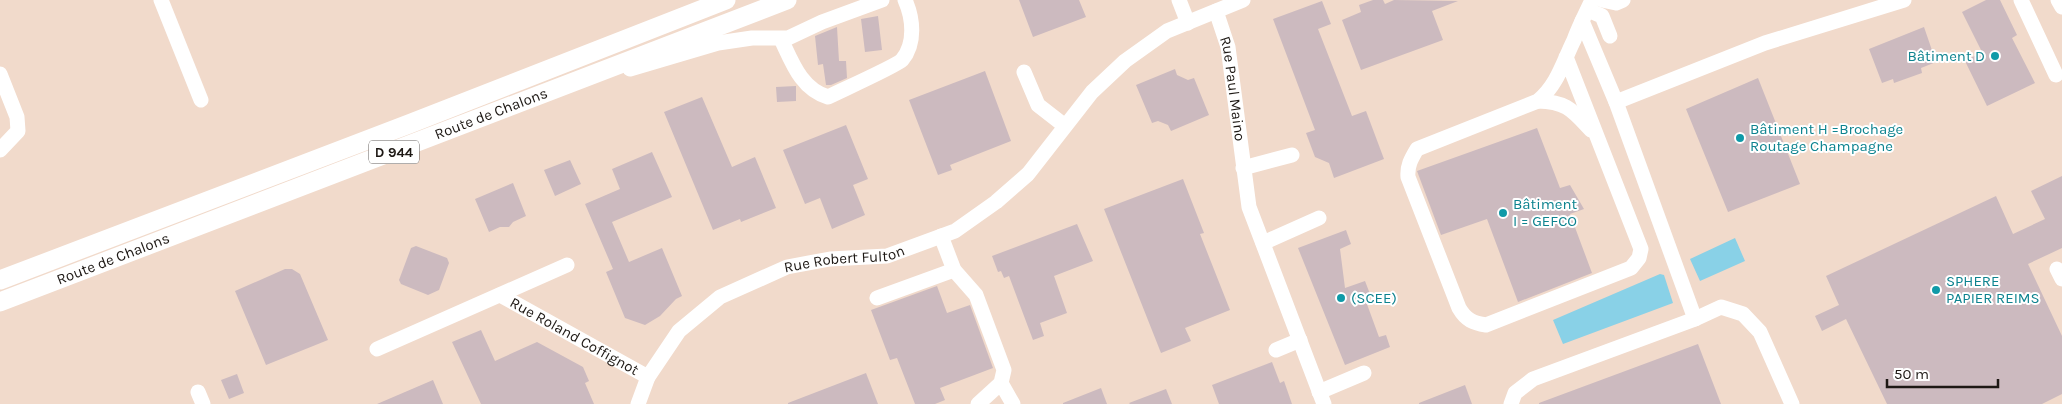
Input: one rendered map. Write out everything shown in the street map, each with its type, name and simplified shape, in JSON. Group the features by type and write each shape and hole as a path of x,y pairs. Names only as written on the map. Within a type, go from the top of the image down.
{"main road":[{"name":"Route de Chalons","path":"0,280 409,124 726,0"},
{"name":"Route de Chalons","path":"0,302 787,0"}],"street":[{"path":"162,0 202,100"},
{"path":"545,94 718,42 752,38 788,38 822,22 882,0"},
{"path":"781,39 797,72 807,85 818,94 828,97 902,61 912,38 910,10 905,0"},
{"path":"1179,0 1188,23"},
{"name":"Rue Robert Fulton","path":"638,404 648,377 679,331 720,297 787,267 830,259 887,256 955,230 996,202 1028,174 1092,92 1125,60 1167,31 1243,0"},
{"path":"1602,0 1616,3 1623,0"},
{"path":"1616,102 1765,43 1904,0"},
{"path":"2021,0 2056,75"},
{"path":"2058,0 2062,8"},
{"path":"1587,10 1616,102 1695,319"},
{"path":"1587,10 1602,16 1610,36"},
{"path":"1566,57 1641,249 1639,258 1631,268 1486,325 1473,322 1464,316 1459,308 1408,177 1407,170 1410,159 1417,149 1538,101 1549,92 1556,83 1566,57 1587,10"},
{"name":"Rue Paul Maino","path":"1216,11 1228,47 1249,207 1322,398 1364,373"},
{"path":"1024,72 1038,105 1065,126"},
{"path":"0,74 16,117 18,131 5,147 0,150"},
{"path":"1538,101 1555,102 1571,109 1597,137"},
{"path":"1243,168 1292,155"},
{"path":"1263,242 1319,218"},
{"path":"941,236 954,270 976,295 1004,370 1001,383 978,404"},
{"name":"Rue Roland Coffignot","path":"377,349 567,265"},
{"path":"877,298 954,270"},
{"name":"Rue Roland Coffignot","path":"500,295 648,377"},
{"path":"1511,404 1516,393 1533,379 1695,319 1722,307 1743,314 1760,332 1792,404"},
{"path":"1276,350 1300,340"},
{"path":"1001,383 1013,403"}],"shaded area":[{"path":"0,0 2062,0 2062,404 0,404"}],"water":[{"path":"1735,238 1745,261 1700,281 1690,259"},
{"path":"1660,274 1664,275 1673,303 1563,344 1553,320"}],"building":[{"path":"1019,0 1079,0 1086,17 1033,37"},
{"path":"1373,0 1383,0 1385,4 1394,0 1458,1 1432,11 1443,40 1361,70 1342,20 1361,12 1359,5"},
{"name":"Bâtiment D","path":"1986,0 2000,0 2017,35 2012,38 2035,83 1987,106 1965,61 1982,52 1962,12"},
{"path":"1322,1 1331,24 1318,29 1352,116 1366,111 1384,159 1334,178 1329,163 1315,157 1306,133 1315,130 1273,19"},
{"path":"878,16 882,50 865,52 861,19"},
{"path":"837,27 839,61 846,61 847,78 831,85 826,85 823,64 818,65 815,36"},
{"path":"1924,27 1936,62 1921,68 1922,73 1894,83 1893,79 1882,83 1869,49"},
{"path":"1175,69 1177,75 1188,80 1194,78 1209,115 1171,131 1168,125 1158,121 1152,123 1136,85"},
{"path":"985,71 1011,141 950,165 952,170 938,175 909,100"},
{"name":"Bâtiment H =Brochage Routage Champagne","path":"1758,78 1800,184 1728,212 1686,109"},
{"path":"796,86 796,101 777,102 776,87"},
{"path":"702,97 732,167 755,157 776,208 741,222 740,219 713,230 664,112"},
{"path":"846,125 868,179 853,185 865,215 832,229 820,198 805,204 783,150"},
{"name":"Bâtiment I = GEFCO","path":"1537,128 1560,188 1570,185 1584,209 1570,214 1592,273 1518,302 1487,219 1441,235 1417,171"},
{"path":"652,152 672,197 612,222 629,262 662,248 682,296 676,299 660,316 645,325 625,318 606,272 613,269 585,204 620,189 612,169"},
{"path":"570,160 581,184 555,196 544,170"},
{"name":"SPHERE PAPIER REIMS","path":"2062,176 2062,248 2028,264 2062,336 2062,394 2042,404 1887,404 1846,319 1822,331 1815,316 1839,305 1826,276 1996,196 2013,234 2045,219 2031,191"},
{"path":"1183,179 1204,233 1200,234 1230,310 1185,328 1191,341 1161,353 1104,209"},
{"path":"513,183 526,216 513,222 509,227 500,227 489,232 475,199"},
{"path":"1077,224 1093,261 1054,276 1067,313 1040,323 1044,336 1033,340 1009,276 1004,278 1001,271 998,272 992,256"},
{"name":"(SCEE)","path":"1346,230 1351,244 1340,249 1345,288 1365,281 1370,294 1364,296 1379,337 1386,335 1390,347 1345,365 1298,248"},
{"path":"416,246 447,258 449,263 439,290 428,295 401,284 399,280 411,248"},
{"path":"285,269 292,269 300,274 328,340 266,365 235,291"},
{"path":"937,286 947,313 970,305 993,368 940,388 945,400 935,404 915,404 897,358 890,360 871,310"},
{"path":"481,330 495,361 537,342 583,367 589,381 585,383 594,404 481,404 452,342"},
{"path":"1698,344 1721,404 1539,404 1539,403"},
{"path":"1272,362 1280,383 1284,381 1292,404 1219,404 1212,385"},
{"path":"866,373 878,404 788,404 788,403"},
{"path":"237,374 244,393 229,399 221,380"},
{"path":"433,380 443,404 377,404"},
{"path":"1465,385 1472,404 1419,404 1419,403"},
{"path":"1101,388 1107,404 1063,404 1063,403"},
{"path":"1166,389 1172,404 1129,403"}],"place":[{"name":"Bâtiment D","path":"1995,56"},
{"name":"Bâtiment H =Brochage Routage Champagne","path":"1740,138"},
{"name":"Bâtiment I = GEFCO","path":"1503,213"},
{"name":"SPHERE PAPIER REIMS","path":"1936,290"},
{"name":"(SCEE)","path":"1341,298"}]}
